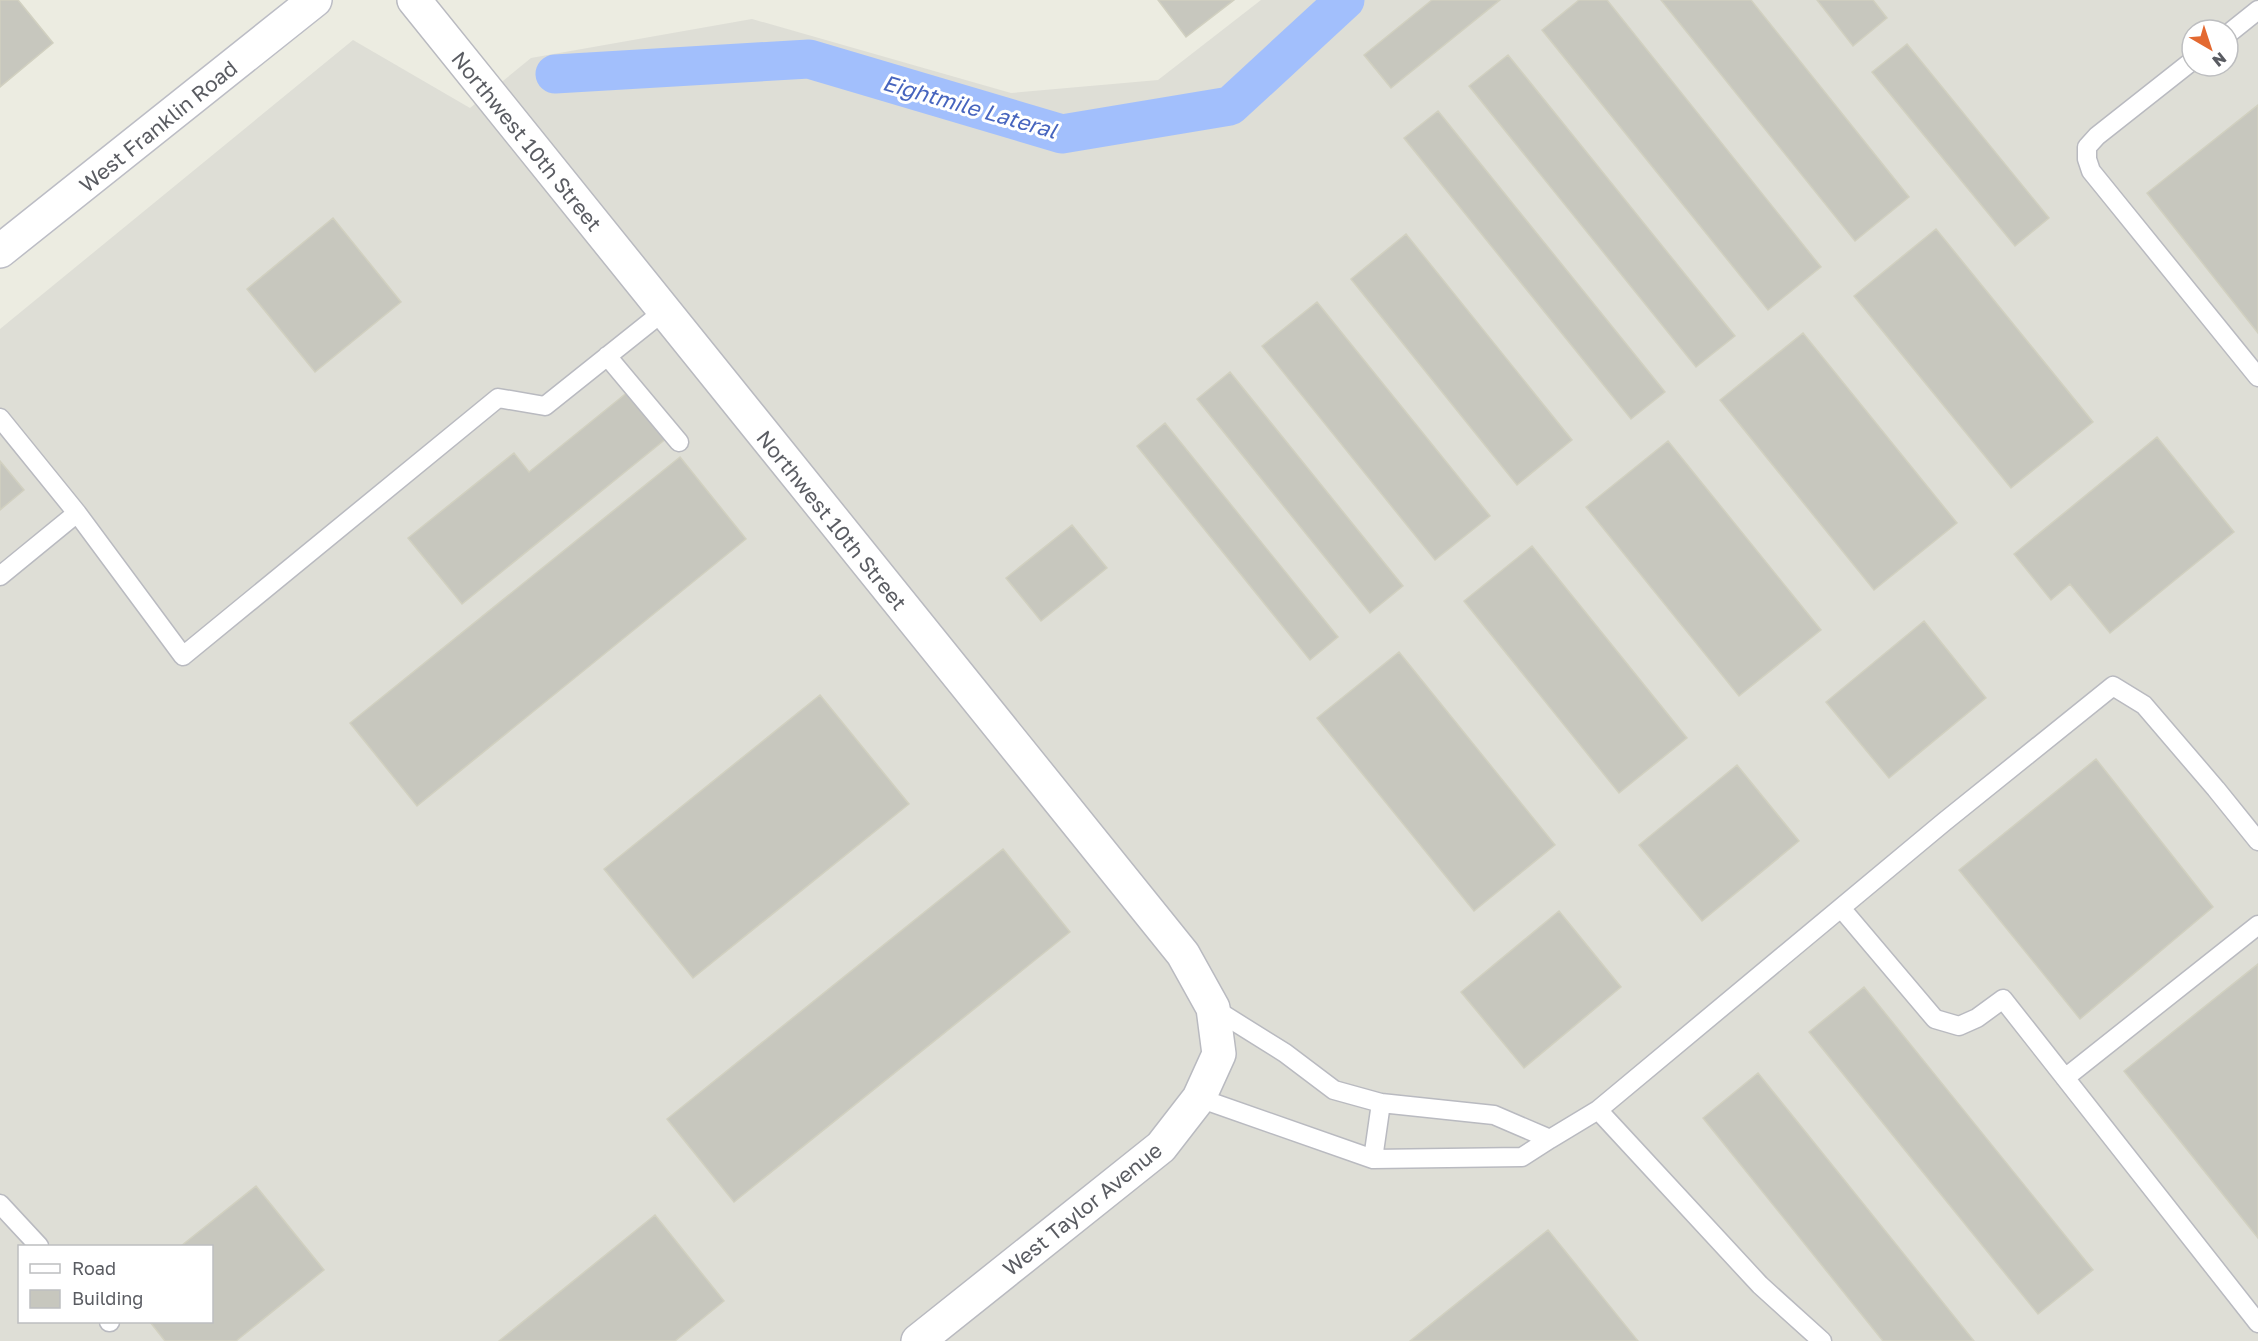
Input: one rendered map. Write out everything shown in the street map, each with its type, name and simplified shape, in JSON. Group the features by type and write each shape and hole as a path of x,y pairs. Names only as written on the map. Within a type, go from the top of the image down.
{"street":[{"name":"West Franklin Road","path":"0,251 315,0"},
{"name":"Northwest 10th Street","path":"414,0 1183,954 1214,1008 1219,1054"},
{"name":"West Taylor Avenue","path":"918,1341 1161,1147 1199,1098 1219,1054"}],"lane":[{"path":"2240,24 2258,10"},
{"path":"2180,70 2097,136 2087,147 2087,159 2091,171 2258,377"},
{"path":"0,418 77,513 183,656 498,398 545,406 664,311"},
{"path":"607,356 679,442"},
{"path":"0,576 77,513"},
{"path":"1199,1098 1373,1159 1522,1157 1598,1110 2113,686 2144,705 2258,841"},
{"path":"1841,908 1935,1019 1959,1026 1977,1018 2003,999 2258,1323"},
{"path":"2065,1078 2258,925"},
{"path":"1214,1008 1285,1053 1334,1090 1381,1103 1494,1115 1550,1139"},
{"path":"1373,1159 1381,1103"},
{"path":"1598,1110 1760,1285 1822,1341"},
{"path":"0,1204 38,1245"}],"shaded area":[{"path":"1261,0 2258,0 2258,1341 0,1341 0,329 353,40 470,108 531,58 752,19 1011,93 1158,80"}],"building":[{"path":"0,0 18,0 53,43 0,87"},
{"path":"1158,0 1234,0 1186,37"},
{"path":"1432,0 1500,0 1391,88 1364,55"},
{"path":"1579,0 1607,0 1821,267 1768,310 1542,30"},
{"path":"1661,0 1751,0 1909,197 1855,241"},
{"path":"1817,0 1873,0 1887,18 1853,46"},
{"path":"1907,44 2049,218 2015,246 1872,72"},
{"path":"1508,55 1735,336 1696,367 1469,86"},
{"path":"2258,105 2258,333 2147,193"},
{"path":"1438,111 1665,392 1631,419 1404,138"},
{"path":"333,218 401,302 315,372 247,289"},
{"path":"1936,229 2093,422 2011,488 1854,296"},
{"path":"1406,234 1572,440 1517,485 1351,279"},
{"path":"1317,302 1490,516 1435,560 1262,346"},
{"path":"1803,333 1957,523 1874,590 1720,400"},
{"path":"1230,372 1403,586 1370,613 1197,399"},
{"path":"629,391 667,438 462,604 408,538 514,453 529,472"},
{"path":"1165,423 1338,637 1310,660 1137,446"},
{"path":"2157,437 2234,532 2110,633 2070,584 2051,600 2014,554"},
{"path":"1668,441 1821,630 1739,696 1586,507"},
{"path":"680,457 746,539 417,806 350,723"},
{"path":"0,461 24,490 0,510"},
{"path":"1072,525 1107,568 1041,621 1006,578"},
{"path":"1532,546 1687,738 1619,793 1464,601"},
{"path":"1924,621 1986,698 1889,778 1826,702"},
{"path":"1399,652 1555,845 1474,911 1317,718"},
{"path":"820,695 909,804 693,978 604,869"},
{"path":"2096,759 2213,907 2080,1019 1959,870"},
{"path":"1737,765 1799,841 1702,921 1639,845"},
{"path":"1003,849 1070,932 734,1202 667,1119"},
{"path":"1559,911 1621,987 1524,1068 1461,992"},
{"path":"2258,964 2258,1238 2124,1071"},
{"path":"1864,987 2093,1270 2038,1314 1809,1032"},
{"path":"1758,1073 1974,1341 1883,1341 1703,1118"},
{"path":"256,1186 324,1270 236,1341 165,1341 151,1323 213,1323 213,1245 182,1245"},
{"path":"655,1215 724,1301 675,1341 499,1341"},
{"path":"1548,1230 1638,1341 1410,1341"}],"waterway":[{"name":"Eightmile Lateral","path":"555,74 809,59 1062,134 1230,106 1345,0"}]}
